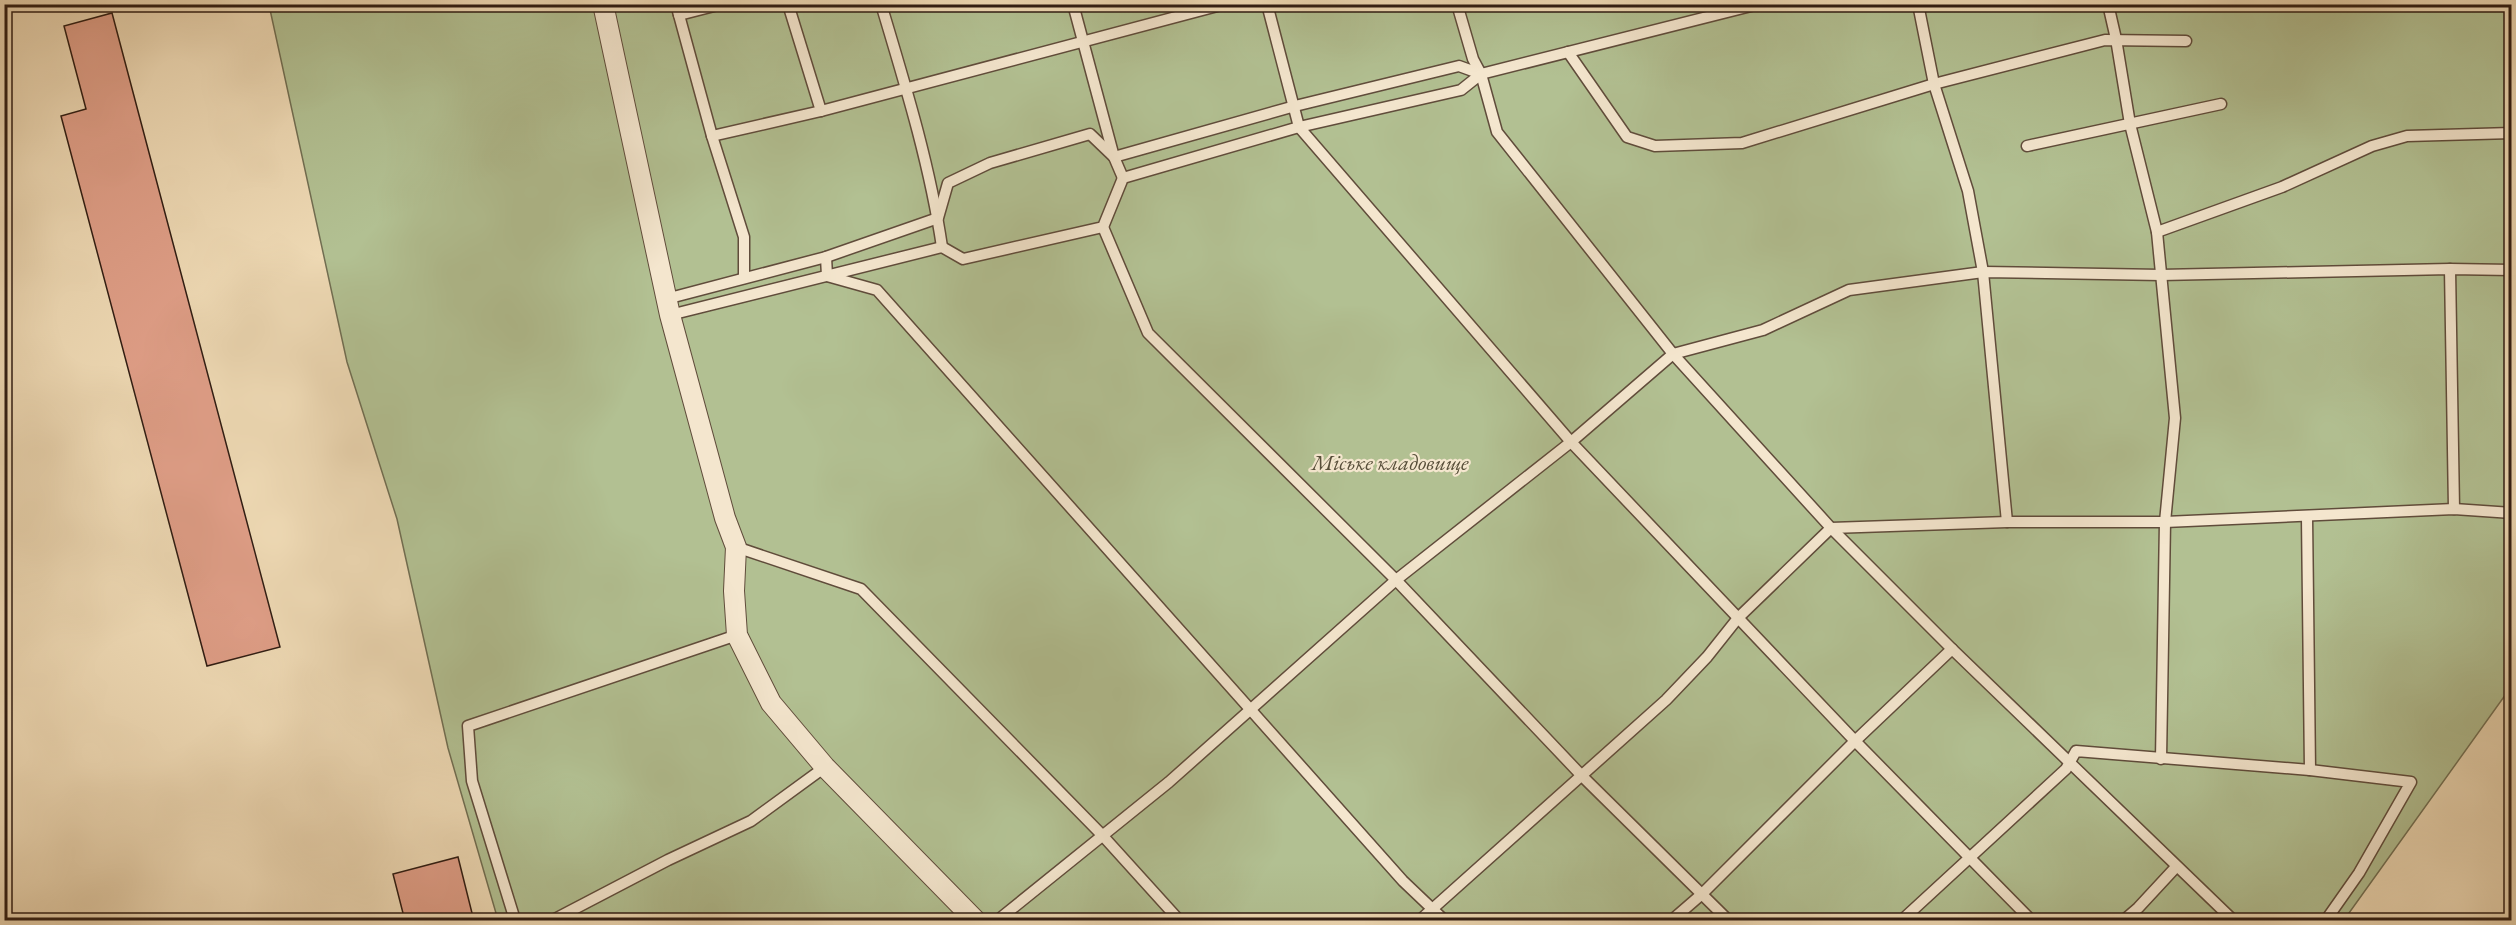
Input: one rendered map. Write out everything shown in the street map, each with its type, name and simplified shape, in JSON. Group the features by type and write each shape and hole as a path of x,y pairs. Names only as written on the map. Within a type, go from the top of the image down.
{"street":[{"path":"603,4 668,307 725,518 736,547 734,591 737,635 771,703 825,767 975,921"}],"lane":[{"path":"722,4 677,10 712,136 744,237 744,279"},
{"path":"788,4 821,111"},
{"path":"881,4 906,88 938,218 942,248"},
{"path":"1073,4 1114,157 1123,178 1103,227 1148,333 1396,580 1582,776 1728,921"},
{"path":"712,136 821,111 1225,4"},
{"path":"1267,4 1299,127 1571,442 1855,741 1971,856 2031,921"},
{"path":"1456,4 1473,59 1481,75 1497,132 1673,354 1831,528 1952,649 2234,921"},
{"path":"1123,178 1299,127 1461,90 1481,75 1759,4"},
{"path":"1918,4 1934,84 1968,191 1983,272 2007,522"},
{"path":"2108,4 2130,124 2157,232 2175,418 2166,522 2161,759"},
{"path":"1568,52 1627,137 1655,146 1742,143 1934,84 2116,39 2186,41"},
{"path":"1114,157 1295,106 1459,66 1481,75"},
{"path":"2027,146 2221,104"},
{"path":"2157,232 2282,187 2372,146 2407,136 2511,133"},
{"path":"938,218 948,183 990,163 1090,134 1114,157"},
{"path":"668,307 744,279 826,257 938,218"},
{"path":"668,307 827,276 942,248 963,259 1103,227"},
{"path":"826,257 827,276"},
{"path":"2450,269 2454,509"},
{"path":"998,921 1103,836 1396,580 1571,442 1673,354 1763,330 1849,290 1983,272 2161,275 2450,269 2511,270"},
{"path":"827,276 877,291 1403,881 1444,921"},
{"path":"1420,921 1666,700 1707,657 1738,618 1831,528 2007,522 2166,522 2454,509 2511,513"},
{"path":"2307,517 2310,770"},
{"path":"736,547 861,589 1103,836 1179,921"},
{"path":"515,921 472,781 468,726 737,635"},
{"path":"1672,921 1952,649"},
{"path":"1902,921 2066,769 2076,752 2310,770 2411,782 2360,873 2326,921"},
{"path":"553,921 668,860 751,821 825,767"},
{"path":"2124,921 2176,867"}],"green space":[{"name":"Міське кладовище","path":"269,5 2511,5 2511,687 2344,920 498,920 448,748 397,519 347,362"}],"building":[{"path":"112,13 280,647 207,666 61,116 86,109 64,26"},
{"path":"458,857 474,921 405,921 393,874"}]}
